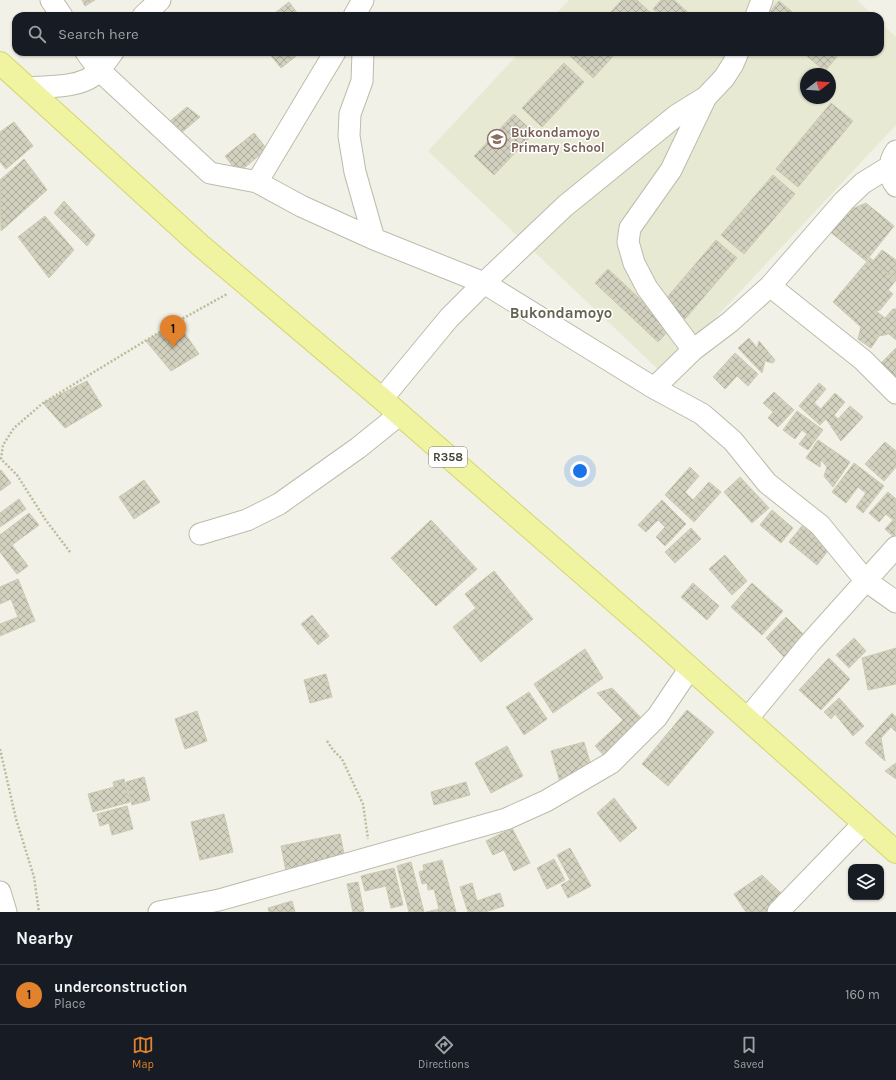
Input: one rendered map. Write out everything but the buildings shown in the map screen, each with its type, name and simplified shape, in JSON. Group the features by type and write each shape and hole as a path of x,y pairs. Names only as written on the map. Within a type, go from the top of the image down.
{"main road":[{"name":"R358","path":"0,63 200,245 382,399 748,718 863,824 896,852"}],"street":[{"path":"51,0 59,12"},
{"path":"147,12 160,0"},
{"path":"356,12 363,0"},
{"path":"368,12 370,0"},
{"path":"758,12 762,0"},
{"path":"89,56 99,70 210,173 256,182 301,206 374,239 484,282 654,388 702,414 733,441 767,482 820,525 865,580 896,602"},
{"path":"29,88 69,85 84,81 99,70 110,56"},
{"path":"256,182 333,56"},
{"path":"363,56 362,81 350,114 349,136 355,172 374,239"},
{"path":"382,399 449,318 484,282 577,196 678,115 706,96 724,78 736,56"},
{"path":"693,350 647,288 634,263 628,242 630,228 671,170 684,147 698,110 706,96"},
{"path":"654,388 693,350 730,322 770,286 844,201 863,183 894,168"},
{"path":"770,286 863,360 896,393"},
{"path":"200,534 247,520 279,504 340,461 399,415"},
{"path":"748,718 809,644 896,547"},
{"path":"159,912 219,900 506,819 546,801 611,763 657,717 690,668"},
{"path":"778,912 863,824"},
{"path":"0,892 6,912"}],"path":[{"path":"70,552 45,519 17,475 1,459 3,445 14,428 43,403 173,324 247,284"},
{"path":"0,442 3,445"},
{"path":"327,741 342,759 363,804 367,835 372,857"},
{"path":"0,749 16,819 34,877 39,912"}],"shaded area":[{"path":"569,0 857,0 870,12 558,12"},
{"name":"Bukondamoyo Primary School","path":"884,26 896,37 896,125 663,374 428,151 516,56 884,56"}],"place":[{"name":"Bukondamoyo Primary School","path":"497,139"},
{"name":"underconstruction","path":"173,348"}],"district":[{"name":"Bukondamoyo","path":"561,313"}]}
